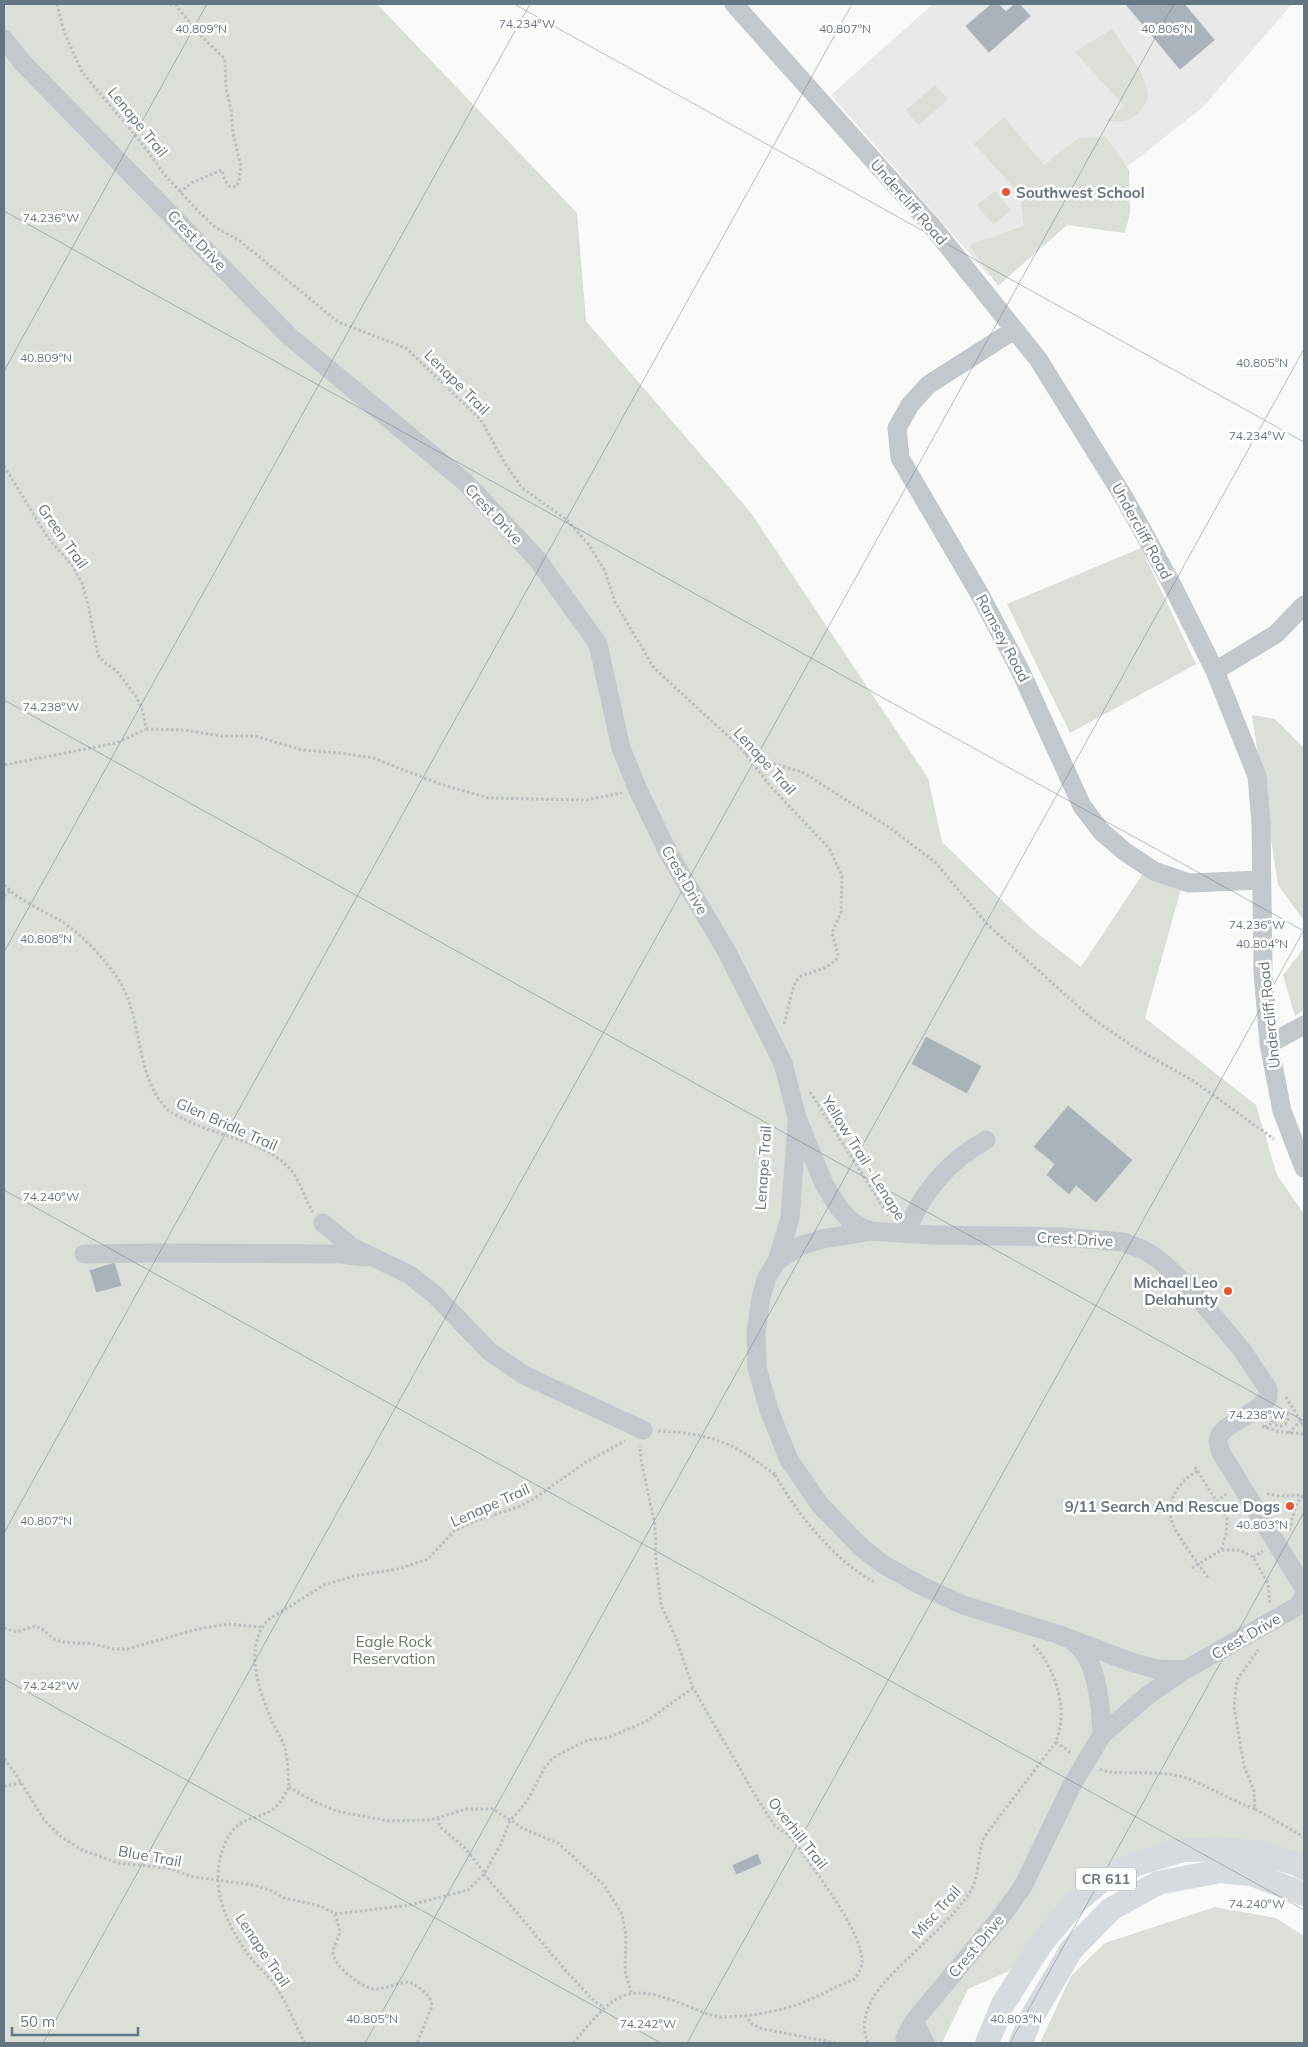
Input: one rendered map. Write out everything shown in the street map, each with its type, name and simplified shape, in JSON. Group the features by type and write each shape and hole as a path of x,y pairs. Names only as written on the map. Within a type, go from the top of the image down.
{"main road":[{"name":"CR 611","path":"988,2043 1003,2004 1041,1944 1074,1904 1102,1880 1137,1864 1184,1850 1222,1849 1259,1854 1297,1864 1304,1868"},
{"name":"CR 611","path":"1021,2043 1029,2022 1071,1950 1111,1909 1158,1884 1220,1871 1250,1874 1304,1894"}],"street":[{"name":"Undercliff Road","path":"734,4 930,225 1038,360 1125,499 1170,581 1215,672 1256,776 1261,824 1263,972 1269,1044 1282,1111 1302,1163"},
{"name":"Crest Drive","path":"4,39 22,62 289,336 465,482 536,560 598,644 621,748 638,790 669,854 727,952 778,1052 790,1085 797,1118 824,1184 839,1208 859,1226 871,1231"},
{"name":"Ramsey Road","path":"1014,330 928,385 910,405 897,428 900,458 984,601 1020,670 1082,806 1101,831 1124,851 1154,871 1189,883 1262,880"},
{"path":"1215,672 1276,634 1304,605"},
{"path":"1269,1044 1304,1025"},
{"name":"Crest Drive","path":"797,1118 790,1218 777,1261 767,1277 761,1297 756,1333 757,1368 769,1410 789,1460 821,1506 862,1548 884,1565 963,1606 1057,1634 1131,1662 1156,1668 1186,1670"},
{"path":"907,1234 912,1218 950,1166 970,1149 986,1140"},
{"path":"323,1223 352,1247 410,1275 429,1290 490,1352 524,1375 643,1430"},
{"name":"Crest Drive","path":"777,1261 800,1246 822,1239 871,1231 907,1234 1063,1237 1124,1242 1144,1250 1158,1259 1190,1289 1242,1350 1268,1389 1268,1398 1258,1408 1226,1428 1220,1434 1218,1442 1220,1451 1304,1588 1303,1598 1298,1606 1186,1670 1148,1695 1102,1736 1084,1763 1023,1886 1004,1913 914,2021 905,2038 906,2043"},
{"path":"84,1254 156,1252 341,1254 376,1258"},
{"name":"Crest Drive","path":"1068,1639 1079,1646 1094,1676 1100,1706 1102,1736"},
{"path":"914,2021 925,2043"}],"path":[{"name":"Lenape Trail","path":"57,4 64,32 82,72 180,192 215,227 240,241 338,322 406,348 455,393 481,420 504,462 522,488 566,519 589,545 605,572 615,602 654,668 745,754 772,788 829,848 842,876 841,912 832,933 838,954 836,960 825,968 801,976 796,981 778,1052"},
{"path":"170,4 176,5 197,32 225,59 226,88 231,110 233,134 241,166 239,181 236,186 229,186 222,170 192,182 180,192"},
{"name":"Green Trail","path":"4,466 48,538 72,565 82,583 98,655 105,663 117,671 137,698 143,712 146,729"},
{"path":"4,765 116,743 146,729 184,730 221,736 256,736 302,750 373,758 440,784 488,798 586,800 638,790"},
{"path":"745,754 804,773 890,828 935,862 987,924 1090,1017 1134,1048 1192,1080 1302,1163"},
{"name":"Glen Bridle Trail","path":"4,885 10,892 71,928 98,955 120,983 136,1022 143,1063 155,1092 166,1108 173,1114 207,1130 266,1150 288,1167 296,1179 306,1202 323,1223"},
{"path":"4,896 10,892"},
{"name":"Yellow Trail - Lenape","path":"806,1087 892,1221"},
{"path":"1281,1410 1287,1414 1288,1420 1285,1424 1278,1426 1272,1415 1276,1411 1281,1410"},
{"path":"1287,1414 1294,1410"},
{"path":"1288,1433 1301,1420"},
{"path":"1265,1427 1275,1421"},
{"path":"1259,1425 1280,1432 1304,1434"},
{"name":"Lenape Trail","path":"261,1628 268,1620 324,1585 354,1576 398,1569 428,1559 454,1531 478,1520 518,1507 535,1498 586,1462 643,1430"},
{"path":"643,1430 675,1431 715,1438 738,1448 775,1474"},
{"name":"Overhill Trail","path":"630,1992 665,1997 715,2017 745,2015 783,2009 810,2000 853,1980 862,1966 857,1939 836,1901 795,1842 775,1826 754,1795 693,1688 676,1638 662,1606 656,1560 655,1525 641,1460 640,1445 643,1430"},
{"path":"773,1465 775,1474 795,1506 830,1547 849,1565 879,1584"},
{"path":"1194,1467 1227,1518 1226,1534 1221,1550"},
{"path":"1197,1471 1182,1481 1171,1504 1171,1513 1175,1527 1209,1579"},
{"path":"1260,1491 1280,1496 1303,1494"},
{"path":"1288,1535 1293,1513 1303,1494"},
{"path":"1192,1568 1221,1550 1240,1550 1252,1557 1268,1583 1268,1597 1275,1618"},
{"path":"4,1628 16,1632 35,1626 62,1642 94,1644 114,1649 128,1649 198,1629 228,1624 261,1628 254,1646 258,1680 272,1721 284,1744 289,1787 311,1800 336,1811 389,1821 438,1818 448,1813 479,1808 493,1809 524,1829 558,1843 611,1894 624,1922 625,1971 630,1992 604,2007 573,2043"},
{"path":"1027,1643 1036,1648 1043,1658 1058,1689 1062,1711 1056,1742 1084,1763 1108,1772 1173,1775 1188,1779 1240,1804 1256,1809 1304,1837"},
{"path":"1256,1809 1254,1790 1244,1766 1234,1707 1237,1680 1259,1647"},
{"path":"417,2043 432,2006 428,1996 423,1990 410,1982 377,1990 363,1987 357,1982 335,1960 335,1944 340,1931 335,1914 410,1905 468,1890 484,1873 501,1844 510,1821 528,1801 544,1769 561,1753 588,1740 612,1736 645,1722 693,1688"},
{"name":"Misc Trail","path":"868,2043 865,2027 866,2017 875,1994 887,1979 926,1941 966,1897 974,1885 984,1837 1056,1742"},
{"name":"Blue Trail","path":"4,1759 45,1821 60,1836 82,1850 118,1863 168,1868 194,1876 254,1885 272,1891 284,1898 321,1906 335,1914"},
{"path":"4,1786 21,1783"},
{"name":"Lenape Trail","path":"289,1787 274,1808 246,1821 229,1835 220,1858 217,1880 220,1901 230,1926 250,1957 276,1987 305,2043"},
{"path":"438,1818 440,1827 464,1847 567,1972 594,2001 604,2007"},
{"path":"745,2015 752,2024 763,2029 836,2043"}],"shaded area":[{"name":"Southwest School","path":"933,4 1292,4 1203,107 989,276 831,95"}],"green space":[{"name":"Eagle Rock Reservation","path":"4,4 377,4 577,213 586,321 751,513 928,778 942,842 1032,929 1081,967 1144,872 1182,885 1145,1018 1256,1105 1277,1175 1304,1214 1304,1869 1160,1854 1073,1909 1009,1971 968,1989 942,2043 4,2043"},
{"path":"1112,29 1141,72 1149,97 1137,115 1122,121 1106,121 1124,106 1075,52"},
{"path":"935,85 948,100 918,125 906,110"},
{"path":"1004,117 1044,165 1078,138 1105,136 1129,170 1130,213 1125,233 1067,225 998,286 969,245 1024,226 1020,194 974,144"},
{"path":"995,191 1011,210 993,225 977,205"},
{"path":"1141,548 1196,664 1070,733 1007,604"},
{"path":"1252,715 1275,719 1304,748 1304,921 1278,885"},
{"path":"1304,948 1304,1010 1295,1016 1283,975"},
{"path":"1215,1907 1276,1918 1304,1936 1304,2043 1040,2043 1071,1976 1105,1943"}],"building":[{"path":"991,4 999,4 1006,11 1014,4 1020,4 1031,16 989,53 965,26"},
{"path":"1125,4 1185,4 1215,40 1180,70"},
{"path":"926,1036 982,1066 967,1094 911,1064"},
{"path":"1068,1105 1133,1160 1096,1203 1076,1186 1069,1195 1046,1175 1054,1164 1033,1147"},
{"path":"115,1262 122,1286 96,1293 89,1270"},
{"path":"758,1853 762,1864 736,1875 732,1865"}],"place":[{"name":"Southwest School","path":"1006,192"},
{"name":"Michael Leo Delahunty","path":"1228,1291"},
{"name":"9/11 Search And Rescue Dogs","path":"1290,1506"}]}
